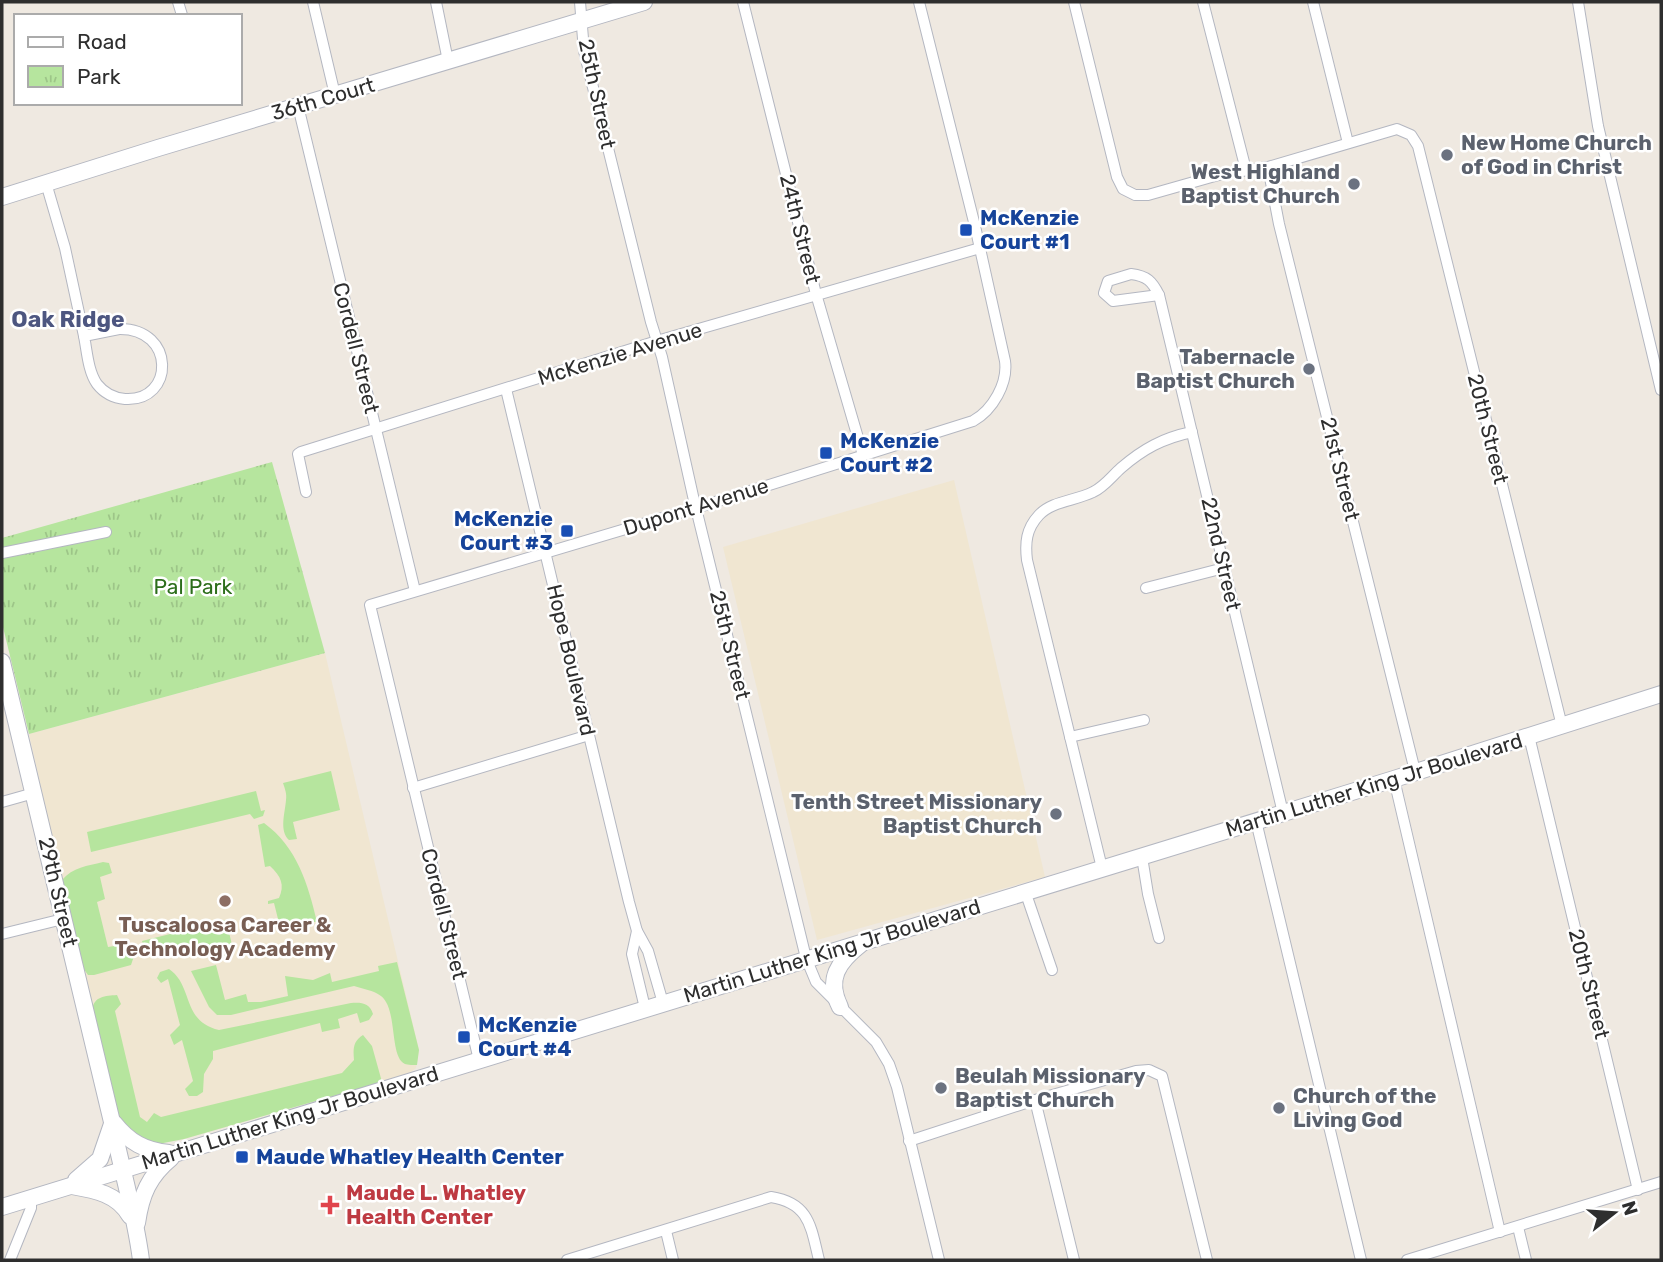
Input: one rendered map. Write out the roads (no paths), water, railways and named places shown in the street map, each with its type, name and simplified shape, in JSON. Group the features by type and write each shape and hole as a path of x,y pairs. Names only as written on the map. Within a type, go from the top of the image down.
{"main road":[{"name":"36th Court","path":"2,197 644,2"},
{"name":"29th Street","path":"2,662 137,1229"},
{"name":"Martin Luther King Jr Boulevard","path":"2,1207 1394,779 1661,694"},
{"path":"840,1007 833,993 836,973 850,953 866,940"},
{"path":"112,1122 125,1137 143,1148 177,1153"},
{"path":"69,1186 100,1159 112,1122"},
{"path":"141,1260 137,1229 139,1207 151,1177 177,1153"},
{"path":"69,1186 111,1196 126,1209 137,1229"}],"street":[{"path":"313,2 335,95"},
{"path":"436,2 448,61"},
{"name":"25th Street","path":"580,2 584,51 663,357 696,508 806,958 816,982 868,1031 883,1052 897,1087 939,1260"},
{"name":"24th Street","path":"743,2 816,294 863,455"},
{"path":"919,2 980,248"},
{"path":"1074,2 1118,177 1123,189 1135,195 1148,195 1209,177 1268,167 1348,143 1313,2"},
{"path":"1203,2 1246,170"},
{"path":"1578,2 1598,126 1661,390"},
{"name":"Cordell Street","path":"298,106 415,591"},
{"name":"20th Street","path":"1348,143 1397,129 1411,135 1418,146 1562,726"},
{"name":"21st Street","path":"1268,167 1279,224 1415,771"},
{"path":"46,183 65,248 84,336 92,373 97,384 118,398 131,399 143,396 154,388 161,377 161,352 154,341 133,329 84,336"},
{"name":"McKenzie Avenue","path":"306,492 298,454 657,341 980,248"},
{"name":"Dupont Avenue","path":"370,605 696,508 973,421 988,409 1004,382 1005,361 980,248"},
{"path":"1131,274 1143,275 1153,283 1159,295 1113,301 1104,293 1108,281 1131,274"},
{"name":"22nd Street","path":"1159,295 1283,813"},
{"name":"Hope Boulevard","path":"506,389 637,931 648,951 663,1003"},
{"path":"1102,868 1027,560 1027,535 1041,512 1053,505 1100,489 1148,447 1172,436 1192,432"},
{"path":"2,552 106,532"},
{"path":"1146,588 1224,568"},
{"name":"Cordell Street","path":"370,605 479,1060"},
{"path":"1070,737 1144,720"},
{"path":"414,788 589,735"},
{"name":"20th Street","path":"1529,736 1638,1190"},
{"path":"1394,779 1500,1232"},
{"path":"2,802 34,793"},
{"path":"1256,821 1361,1260"},
{"path":"1142,856 1159,938"},
{"path":"1025,891 1052,970"},
{"path":"2,933 63,919"},
{"name":"Hope Boulevard","path":"637,931 632,954 645,1008"},
{"path":"909,1141 1035,1100 1136,1071 1149,1070 1162,1076 1207,1260"},
{"path":"1035,1100 1074,1260"},
{"path":"1407,1260 1661,1182"},
{"path":"567,1260 771,1197 785,1199 798,1206 806,1217 819,1260"},
{"path":"10,1260 31,1209 31,1198"},
{"path":"1518,1227 1526,1260"},
{"path":"666,1231 673,1260"}],"place":[{"name":"New Home Church of God in Christ","path":"1447,155"},
{"name":"West Highland Baptist Church","path":"1354,184"},
{"name":"McKenzie Court #1","path":"966,230"},
{"name":"Tabernacle Baptist Church","path":"1309,369"},
{"name":"McKenzie Court #2","path":"826,453"},
{"name":"McKenzie Court #3","path":"567,531"},
{"name":"Tenth Street Missionary Baptist Church","path":"1056,814"},
{"name":"Tuscaloosa Career & Technology Academy","path":"225,901"},
{"name":"McKenzie Court #4","path":"464,1037"},
{"name":"Beulah Missionary Baptist Church","path":"941,1088"},
{"name":"Church of the Living God","path":"1279,1108"},
{"name":"Maude Whatley Health Center","path":"242,1157"},
{"name":"Maude L. Whatley Health Center","path":"330,1205"}],"district":[{"name":"Oak Ridge","path":"68,319"}],"park label":[{"name":"Pal Park","path":"193,587"}]}
